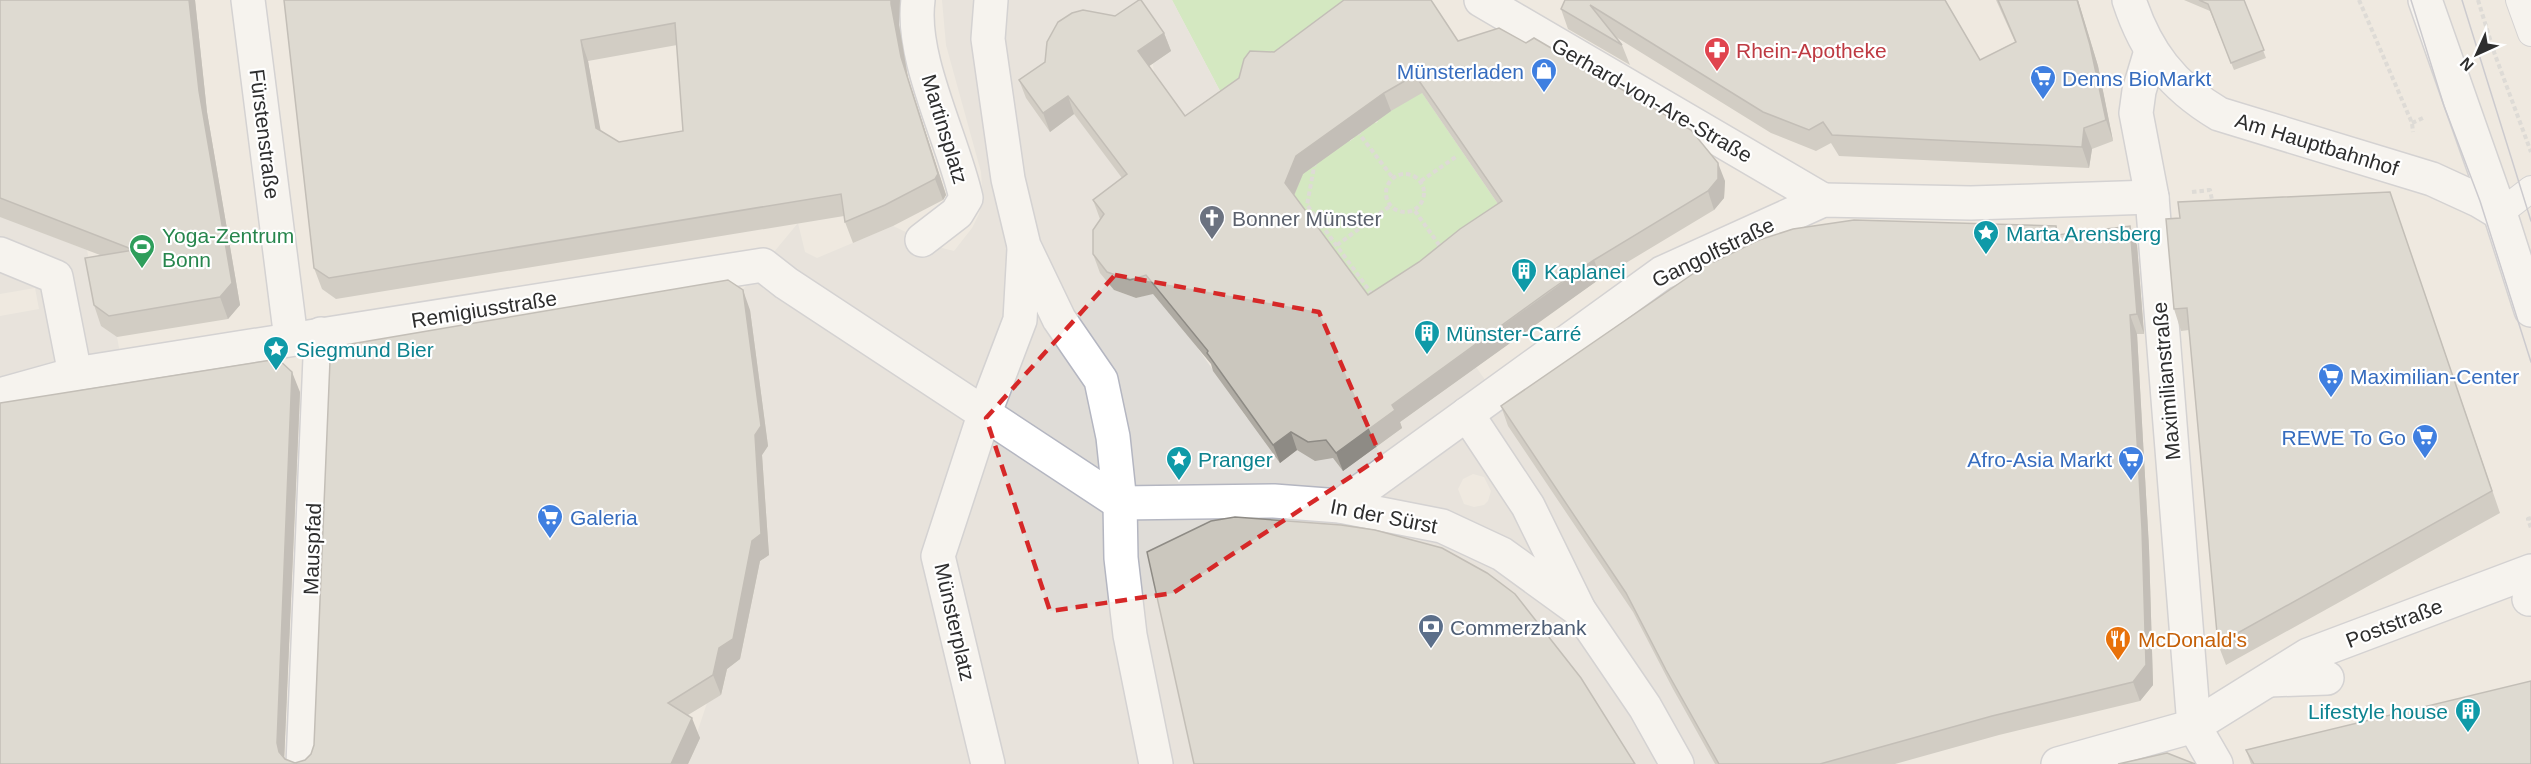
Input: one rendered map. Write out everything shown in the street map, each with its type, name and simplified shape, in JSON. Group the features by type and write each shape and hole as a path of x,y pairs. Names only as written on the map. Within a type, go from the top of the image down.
{"street":[{"name":"Fürstenstraße","path":"248,0 306,336"},
{"name":"Martinsplatz","path":"918,0 917,35 959,166 966,198 957,213 922,240"},
{"name":"Münsterplatz","path":"991,0 988,39 1008,179 1024,246 1059,319 1101,380 1113,437 1120,503 1121,558 1130,635 1156,764"},
{"name":"Gerhard-von-Are-Straße","path":"1480,0 1823,200"},
{"path":"2129,0 2151,51"},
{"path":"2425,0 2500,213 2531,310"},
{"name":"Maximilianstraße","path":"2151,51 2139,91 2136,113 2152,197 2193,726 2216,764"},
{"name":"Am Hauptbahnhof","path":"2151,51 2179,85 2195,100 2218,114 2432,179 2481,201 2500,213"},
{"name":"Gangolfstraße","path":"1340,506 1662,273 1823,200 1971,203 2152,197"},
{"name":"Münsterplatz","path":"988,764 938,555 985,412 1020,320 1024,246"},
{"path":"0,254 56,277 75,374"},
{"name":"Remigiusstraße","path":"0,395 75,374 306,336 775,274 985,412"},
{"name":"Mauspfad","path":"303,764 306,336"},
{"path":"985,412 1120,503"},
{"name":"In der Sürst","path":"1467,414 1528,506 1579,610 1645,707 1677,764"},
{"name":"In der Sürst","path":"1120,503 1274,501 1340,506 1442,526 1502,554 1579,610"},
{"name":"Poststraße","path":"2058,764 2193,726 2307,655 2530,585"},
{"path":"2265,680 2327,678"}],"lane":[{"path":"2519,0 2531,33"},
{"path":"2500,213 2531,189"}],"path":[{"path":"2359,0 2412,123 2428,115"},
{"path":"2478,0 2531,152"},
{"path":"2495,78 2502,74"},
{"path":"1357,130 1393,178"},
{"path":"1420,181 1456,156"},
{"path":"1315,159 1307,205 1377,301"},
{"path":"1410,175 1420,181 1425,194 1420,207 1415,211 1402,213 1390,206 1386,195 1388,183 1393,178 1410,175"},
{"path":"1337,245 1390,206"},
{"path":"1415,211 1447,257"},
{"path":"2531,518 2528,519 2531,528"}],"highlighted area":[{"path":"1115,275 1319,312 1381,457 1173,593 1050,611 986,418"}],"green space":[{"path":"1172,0 1376,0 1229,108"},
{"path":"1418,87 1511,223 1380,321 1291,202 1301,178 1301,169 1322,154 1325,158 1347,137 1350,141 1354,138 1351,134 1372,119 1376,123 1378,121 1376,116"}],"shaded area":[{"path":"942,0 1172,0 1229,108 1192,135 1154,76 1153,63 1075,114 1133,192 1108,230 1114,290 1136,298 1158,292 1247,418 1304,445 1396,420 1476,367 1633,612 1715,764 688,764 699,738 696,736 707,703 721,695 727,669 740,659 760,561 769,554 762,455 768,446 750,311 735,299 798,223 805,252 817,258 893,226 938,247 954,251 972,228 983,199 981,172 946,45","holes":["1473,474 1484,477 1491,491 1488,501 1484,505 1474,507 1464,504 1458,489 1463,479"]},
{"path":"0,216 87,250 101,326 117,337 129,403 0,424 0,316 39,309 35,288 0,294"}],"building":[{"path":"0,0 189,0 199,91 232,283 220,297 109,316 94,305 85,258 134,250 0,198"},
{"path":"284,0 891,0 901,57 938,174 935,179 885,205 845,222 841,194 329,278 314,268","holes":["675,23 683,131 619,142 596,128 581,40"]},
{"path":"1141,0 1164,33 1138,51 1185,116 1239,78 1244,59 1250,51 1274,52 1344,0 1431,0 1458,41 1499,28 1526,43 1534,38 1691,130 1718,163 1718,179 1708,191 1594,260 1549,291 1392,405 1395,410 1336,453 1326,440 1308,442 1291,432 1273,445 1207,353 1208,351 1146,275 1130,280 1107,272 1093,254 1093,230 1104,214 1093,200 1127,174 1068,96 1043,113 1019,80 1045,62 1047,42 1058,22 1072,13 1083,10 1115,16","holes":["1415,75 1502,201 1460,229 1419,262 1368,295 1285,183 1296,156 1384,93"]},
{"path":"1565,0 1945,0 1980,60 2016,42 1998,0 2077,0 2090,45 2106,120 2084,128 2082,147 1832,135 1823,122 1809,130 1763,112 1590,5 1622,45 1561,9"},
{"path":"2199,0 2244,0 2264,50 2231,63 2208,4"},
{"name":"Maximilian-Center","path":"2390,192 2492,491 2218,644 2187,308 2174,309 2166,219 2180,218 2178,202"},
{"path":"1854,220 2056,226 2057,235 2130,226 2137,314 2130,315 2142,529 2146,665 2133,682 1992,716 1820,764 1719,764 1626,593 1501,406 1713,260 1714,262 1759,240 1793,229"},
{"path":"728,280 743,290 761,426 755,435 761,534 752,541 733,639 719,648 713,675 668,703 692,718 671,764 0,764 0,403 278,359 292,372 277,743 279,752 285,759 295,763 305,760 311,754 314,745 330,361 345,345"},
{"path":"1235,517 1341,525 1375,530 1442,548 1487,573 1515,594 1581,678 1635,764 1194,764 1147,552 1211,521"},
{"path":"2531,681 2531,764 2254,764 2246,750"},
{"path":"2167,753 2195,764 2118,764"}],"tram line":[{"path":"2411,0 2444,106 2480,201 2531,362"},
{"path":"2462,0 2531,221"}],"place":[{"name":"Rhein-Apotheke","path":"1717,73"},
{"name":"Münsterladen","path":"1544,94"},
{"name":"Denns BioMarkt","path":"2043,101"},
{"name":"Bonner Münster","path":"1212,241"},
{"name":"Marta Arensberg","path":"1986,256"},
{"name":"Yoga-Zentrum Bonn","path":"142,270"},
{"name":"Kaplanei","path":"1524,294"},
{"name":"Münster-Carré","path":"1427,356"},
{"name":"Siegmund Bier","path":"276,372"},
{"name":"Maximilian-Center","path":"2331,399"},
{"name":"REWE To Go","path":"2425,460"},
{"name":"Pranger","path":"1179,482"},
{"name":"Afro-Asia Markt","path":"2131,482"},
{"name":"Galeria","path":"550,540"},
{"name":"Commerzbank","path":"1431,650"},
{"name":"McDonald's","path":"2118,662"},
{"name":"Lifestyle house","path":"2468,734"}]}
